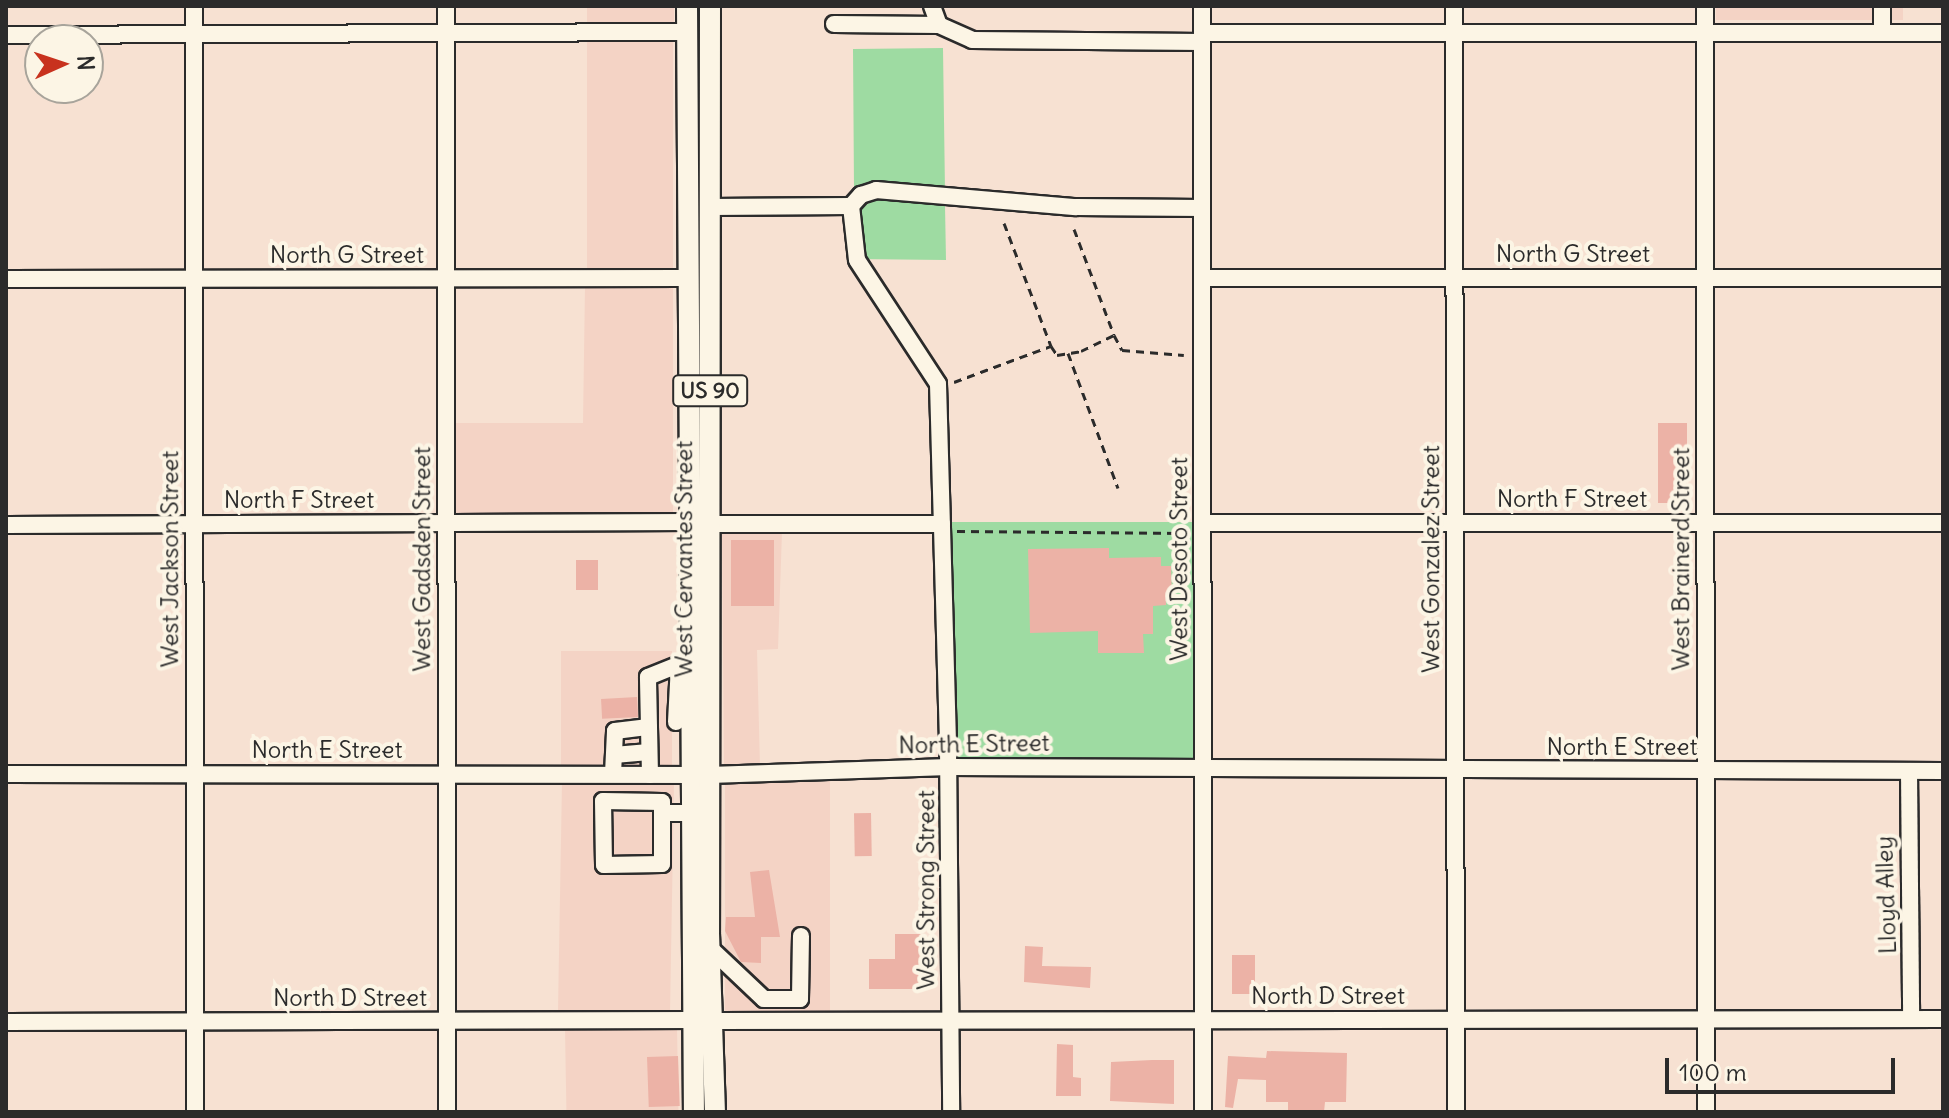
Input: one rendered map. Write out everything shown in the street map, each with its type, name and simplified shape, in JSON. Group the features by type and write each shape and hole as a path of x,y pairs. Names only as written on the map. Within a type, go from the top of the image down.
{"main road":[{"name":"West Cervantes Street","path":"687,6 689,278 699,523 700,775 710,948 694,1112"},
{"name":"West Cervantes Street","path":"710,6 710,402 684,662 683,722 700,775 689,813 704,1020 715,1112"},
{"path":"688,82 700,118 700,192 710,207"},
{"path":"689,278 701,290 701,372 710,402"}],"street":[{"name":"West Jackson Street","path":"194,6 195,1112"},
{"name":"West Gadsden Street","path":"446,6 447,1112"},
{"path":"932,6 939,25"},
{"name":"West Desoto Street","path":"1202,6 1203,1112"},
{"name":"West Gonzalez Street","path":"1454,6 1456,1112"},
{"name":"West Brainerd Street","path":"1705,6 1706,1112"},
{"path":"1882,6 1882,33"},
{"path":"834,24 939,25 972,40 1454,34 1943,33"},
{"path":"6,35 687,32"},
{"path":"710,207 851,206 861,195 876,190 966,201 1202,208"},
{"path":"851,206 857,260 938,384"},
{"name":"North G Street","path":"6,279 689,278"},
{"name":"North G Street","path":"1202,278 1943,278"},
{"name":"West Strong Street","path":"938,384 949,767 951,1112"},
{"name":"North F Street","path":"6,525 699,523 942,527"},
{"name":"North F Street","path":"1202,528 1455,523 1943,523"},
{"path":"639,802 649,752 648,677 684,662"},
{"path":"613,774 615,731 649,724 683,722"},
{"path":"614,755 649,752"},
{"name":"North E Street","path":"6,774 700,775 949,767 1943,771"},
{"name":"Lloyd Alley","path":"1909,771 1911,1019"},
{"path":"603,801 662,802 662,813 662,864 604,865 603,801"},
{"path":"662,813 689,813"},
{"path":"710,948 764,999 800,999 801,936"},
{"path":"780,999 780,1021"},
{"name":"North D Street","path":"6,1022 1943,1019"}],"path":[{"path":"1004,223 1057,355 1114,335"},
{"path":"1074,229 1122,350 1184,355"},
{"path":"938,384 964,381 1051,346"},
{"path":"1068,353 1118,488"},
{"path":"942,527 1202,528"}],"shaded area":[{"path":"587,6 674,6 674,25 587,25"},
{"path":"1716,6 1903,6 1903,20 1716,20"},
{"path":"587,40 673,40 673,270 587,270"},
{"path":"585,286 673,286 673,515 455,517 455,423 583,423"},
{"path":"722,532 782,532 778,649 757,650 760,766 724,767"},
{"path":"561,651 672,651 672,766 561,766"},
{"path":"725,779 830,779 830,1013 725,1013"},
{"path":"562,782 674,784 670,1015 558,1013"},
{"path":"677,1028 678,1112 566,1112 565,1030"}],"green space":[{"path":"943,48 945,191 873,183 854,190 853,49"},
{"path":"877,198 945,206 946,260 854,259 858,210"},
{"path":"950,522 1193,522 1193,760 950,760"}],"building":[{"path":"1658,423 1687,423 1687,503 1658,503"},
{"path":"731,540 774,540 774,606 731,606"},
{"path":"1109,548 1109,558 1161,557 1161,566 1171,566 1172,595 1166,595 1166,605 1153,606 1153,634 1143,634 1144,653 1098,653 1098,631 1030,633 1028,549"},
{"path":"576,560 598,560 598,590 576,590"},
{"path":"637,697 638,717 602,719 601,699"},
{"path":"854,813 871,813 872,856 855,856"},
{"path":"769,870 780,937 761,937 761,963 741,962 725,931 726,917 755,917 750,872"},
{"path":"895,934 924,934 924,989 869,989 869,959 895,959"},
{"path":"1025,946 1043,947 1042,966 1091,967 1090,988 1024,982"},
{"path":"1232,955 1255,955 1255,994 1232,994"},
{"path":"1057,1044 1073,1045 1073,1077 1081,1078 1081,1096 1056,1096"},
{"path":"1267,1051 1347,1053 1346,1102 1325,1102 1324,1112 1288,1112 1288,1102 1266,1102 1266,1080 1238,1079 1233,1108 1225,1107 1228,1056 1266,1058"},
{"path":"678,1056 680,1106 649,1107 647,1057"},
{"path":"1174,1060 1174,1104 1110,1101 1111,1062"}]}
